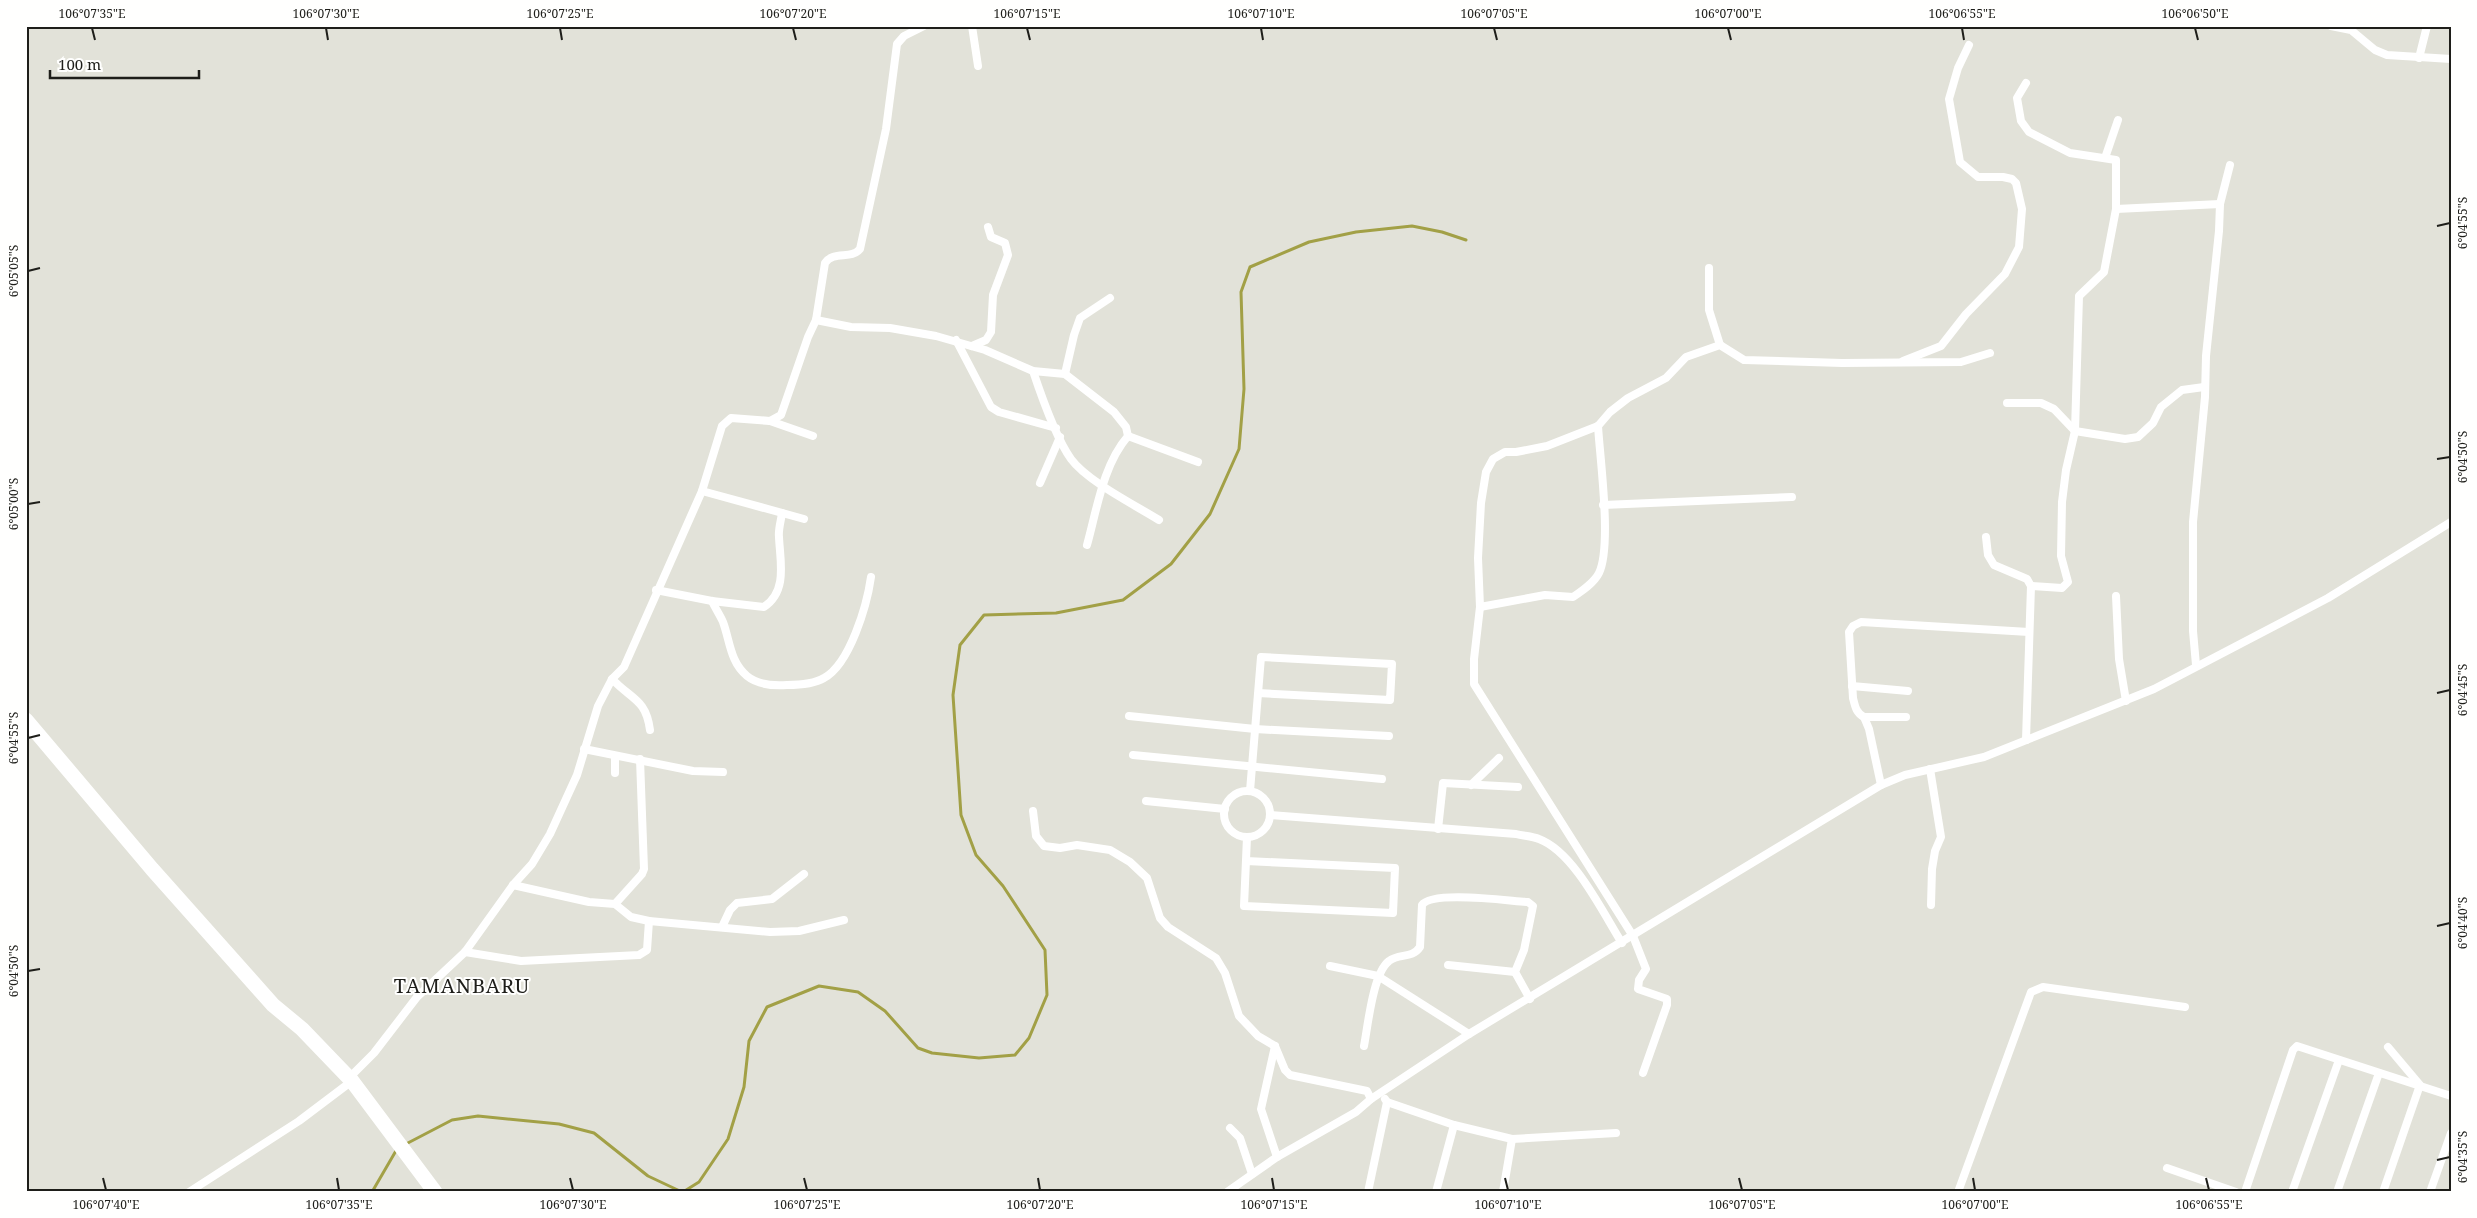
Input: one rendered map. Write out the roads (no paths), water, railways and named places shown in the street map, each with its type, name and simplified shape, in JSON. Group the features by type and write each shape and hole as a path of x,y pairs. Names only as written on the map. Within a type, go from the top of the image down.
{"highway":[{"path":"26,720 152,869 273,1005 302,1029 351,1079 435,1192"}],"street":[{"path":"770,422 781,415 808,337 816,320 825,263 831,257 853,254 860,249 886,129 897,44 904,36 924,26"},
{"path":"972,26 978,66"},
{"path":"2332,26 2351,30 2375,50 2386,55 2451,58"},
{"path":"2419,58 2427,26"},
{"path":"1899,363 1941,346 1966,314 2005,274 2019,247 2022,209 2016,183 2012,179 2003,177 1978,177 1960,162 1950,99 1958,68 1968,45"},
{"path":"2026,83 2018,98 2021,121 2029,132 2070,153 2116,160 2116,209 2104,272 2079,296 2076,430 2066,470 2062,502 2060,556 2068,582 2062,588 2031,586"},
{"path":"2105,158 2118,120"},
{"path":"2196,665 2193,631 2193,522 2220,204 2230,165"},
{"path":"2116,209 2220,204"},
{"path":"972,346 986,340 991,332 993,295 1008,256 1005,242 991,237 988,227"},
{"path":"1709,268 1709,310 1720,345 1744,360 1899,363 1960,362 1990,353"},
{"path":"1065,374 1074,334 1080,318 1110,298"},
{"path":"816,320 852,327 890,328 956,340 1033,370 1065,374 1114,412 1126,427 1128,436"},
{"path":"956,340 992,407 998,412 1056,428"},
{"path":"1643,1073 1668,1005 1667,998 1638,989 1639,980 1646,969 1633,936 1474,684 1474,659 1480,607 1478,558 1481,503 1486,472 1493,459 1505,452 1516,452 1547,446 1598,426 1610,412 1628,398 1666,378 1686,357 1720,345"},
{"path":"1033,370 1056,428 1072,459 1083,471 1159,520"},
{"path":"2007,403 2041,404 2054,409 2076,430 2126,439 2138,437 2153,423 2161,407 2182,390 2204,387"},
{"path":"189,1192 299,1121 351,1079 374,1053 417,997 465,952 513,884 532,864 550,834 577,775 598,706 612,679 624,667 656,590 702,491 725,420 740,418 770,422 813,436"},
{"path":"1480,607 1545,595 1573,597 1584,590 1597,576 1602,566 1605,539 1598,426"},
{"path":"1128,436 1198,462"},
{"path":"1087,544 1104,485 1120,446 1128,436"},
{"path":"1040,483 1060,437"},
{"path":"702,491 804,519"},
{"path":"1603,505 1792,497"},
{"path":"656,590 712,602 764,607 775,598 778,592 782,556 779,535 782,513"},
{"path":"1227,1192 1277,1156 1356,1112 1371,1099 1469,1034 1881,785 1906,775 1984,757 2154,689 2196,665 2207,662 2369,575 2451,522"},
{"path":"1986,537 1990,562 2027,579 2031,586 2026,740"},
{"path":"712,602 722,619 734,662 748,677 768,686 798,685 824,678 840,664 851,642 866,602 871,577"},
{"path":"2116,596 2119,659 2126,701"},
{"path":"1881,785 1870,729 1864,717 1859,714 1855,707 1849,632 1853,626 1861,622 2029,632"},
{"path":"1250,792 1255,729 1258,693 1261,657 1392,664 1390,700 1258,693"},
{"path":"612,679 624,692 643,705 648,714 650,730"},
{"path":"1852,686 1867,685 1908,691"},
{"path":"1130,716 1255,729 1389,736"},
{"path":"1864,717 1906,716"},
{"path":"584,749 615,757 640,759 693,771 723,772"},
{"path":"1133,755 1252,768 1382,779"},
{"path":"615,757 615,773"},
{"path":"1472,785 1499,758"},
{"path":"615,904 642,874 644,869 640,759"},
{"path":"1930,769 1941,836 1935,851 1932,869 1931,905"},
{"path":"1438,829 1443,783 1518,787"},
{"path":"1250,792 1266,800 1270,815 1269,823 1262,832 1247,837 1239,836 1229,829 1224,818 1225,809 1233,796 1250,792"},
{"path":"1146,801 1225,809"},
{"path":"1033,811 1036,836 1044,846 1060,848 1078,845 1110,850 1130,862 1147,878 1160,918 1168,927 1216,958 1225,973 1239,1016 1258,1036 1275,1046 1285,1070 1290,1075 1367,1091 1371,1099"},
{"path":"1270,815 1516,834 1539,839 1558,851 1579,875 1622,943"},
{"path":"1246,861 1395,868 1393,913 1244,906 1247,837"},
{"path":"722,927 730,910 738,903 772,899 804,874"},
{"path":"513,884 589,902 615,904 631,917 649,921 770,932 799,931 844,920"},
{"path":"1364,1046 1378,976 1388,961 1417,951 1421,937 1422,905 1430,900 1446,897 1528,902 1533,906 1526,946 1514,972"},
{"path":"465,952 521,961 639,955 647,950 649,921"},
{"path":"1448,965 1514,972"},
{"path":"1330,966 1378,976 1469,1034"},
{"path":"1514,972 1530,998"},
{"path":"1958,1192 2031,992 2043,987 2185,1007"},
{"path":"2245,1192 2294,1047 2300,1045 2339,1060 2451,1096"},
{"path":"1275,1046 1261,1109 1277,1156"},
{"path":"2388,1047 2420,1085"},
{"path":"2292,1192 2339,1060"},
{"path":"2337,1192 2379,1073"},
{"path":"2383,1192 2420,1085"},
{"path":"1380,1094 1387,1102 1454,1125 1512,1139 1616,1133"},
{"path":"1368,1192 1387,1102"},
{"path":"1436,1192 1454,1125"},
{"path":"1230,1128 1240,1138 1252,1174"},
{"path":"2430,1192 2451,1133"},
{"path":"1503,1192 1512,1139"},
{"path":"2167,1168 2236,1192"}],"waterway":[{"path":"683,1192 699,1182 728,1139 744,1087 749,1041 767,1007 819,986 858,992 885,1011 918,1048 932,1053 979,1058 1015,1055 1029,1038 1047,995 1045,950 1003,886 976,855 961,815 953,695 960,645 984,615 1056,613 1123,600 1171,564 1210,514 1239,449 1244,389 1241,292 1250,267 1309,242 1356,232 1412,226 1442,232 1466,240"},
{"path":"404,1145 452,1120 478,1116 559,1124 594,1133 648,1176 682,1192"},
{"path":"372,1192 397,1149"}],"district":[{"name":"TAMANBARU","path":"462,986"}]}
